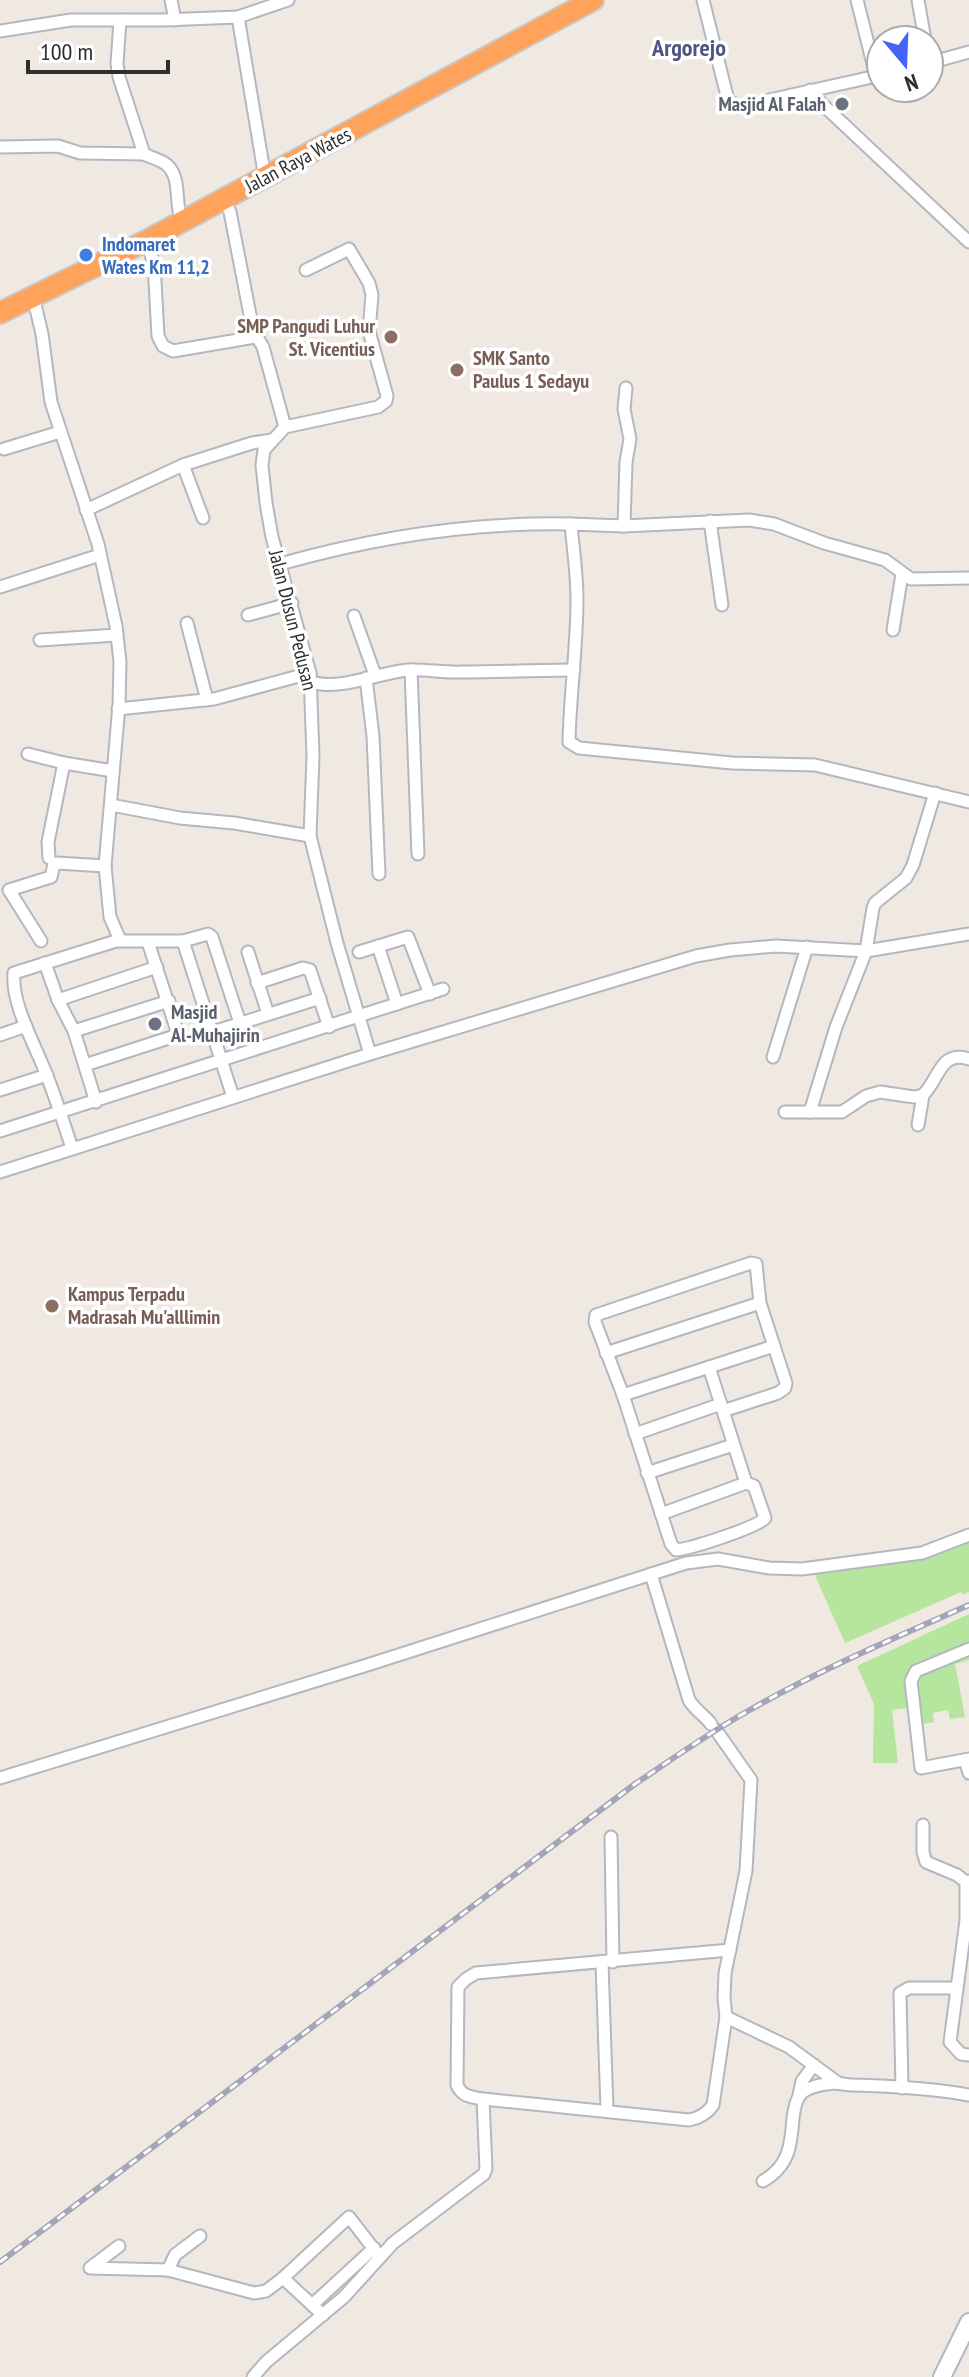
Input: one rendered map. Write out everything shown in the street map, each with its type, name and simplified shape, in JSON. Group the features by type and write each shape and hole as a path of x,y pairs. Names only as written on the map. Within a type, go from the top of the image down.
{"highway":[{"name":"Jalan Raya Wates","path":"2,307 33,296 146,241 593,0"}],"street":[{"path":"171,0 175,20"},
{"path":"0,31 71,20 238,17 288,0"},
{"path":"703,0 728,100 732,105 738,107 865,78"},
{"path":"857,0 865,27"},
{"path":"918,0 922,24"},
{"path":"238,17 263,166 268,176"},
{"path":"120,20 119,77 144,154"},
{"path":"945,59 969,52"},
{"path":"810,90 969,242"},
{"path":"0,147 58,146 80,153 144,154 162,161 173,172 178,214 182,222"},
{"path":"224,199 230,212 250,317 256,337 263,347 285,427 378,407 387,396 370,335 372,295 365,274 349,249 306,270"},
{"path":"146,241 154,263 156,329 163,346 173,351 256,337"},
{"path":"33,296 42,334 51,402 100,555 117,635 120,662 118,709 105,866 110,917 120,940"},
{"path":"624,526 626,462 630,439 624,409 626,388"},
{"name":"Jalan Dusun Pedusan","path":"285,427 264,450 262,465 266,503 280,564 311,677 313,756 310,836 370,1054"},
{"path":"4,449 60,432"},
{"path":"86,510 183,465 252,443 274,440"},
{"path":"183,465 203,518"},
{"path":"280,564 365,542 515,523 624,526 749,520 774,524 824,543 885,560 911,579 969,578"},
{"path":"710,521 722,605"},
{"path":"571,524 577,597 569,742 575,747 732,763 815,765 969,802"},
{"path":"0,587 100,555"},
{"path":"893,630 902,574"},
{"path":"248,615 292,603"},
{"path":"354,616 370,676 379,874"},
{"path":"187,623 207,700"},
{"path":"40,640 117,635"},
{"path":"118,709 207,700 311,677 323,686 411,670 459,673 574,670"},
{"path":"411,670 418,854"},
{"path":"28,754 113,771"},
{"path":"49,858 48,842 64,763"},
{"path":"811,1107 836,1027 866,951 875,903 902,882 913,865 935,793"},
{"path":"111,805 310,836"},
{"path":"41,941 9,890 51,877 57,863 105,866"},
{"path":"0,1172 370,1054 696,956 755,947 866,951 969,934"},
{"path":"72,1148 26,1026 15,989 14,973 120,940 183,941 210,935 240,1023"},
{"path":"359,952 406,937 410,939 430,994"},
{"path":"183,941 233,1097"},
{"path":"85,1065 179,1032 148,942"},
{"path":"378,946 397,1004"},
{"path":"773,1057 807,947"},
{"path":"248,952 268,1014"},
{"path":"45,963 58,1000 74,1031 96,1102"},
{"path":"58,1000 157,967"},
{"path":"257,983 307,968 312,973 329,1027"},
{"path":"0,994 15,989"},
{"path":"0,1131 443,989"},
{"path":"213,1032 320,998"},
{"path":"74,1031 169,1001"},
{"path":"0,1035 26,1026"},
{"path":"918,1125 923,1095 948,1059 959,1056 969,1059"},
{"path":"1,1086 47,1075"},
{"path":"785,1112 811,1107 842,1112 866,1096 880,1092 914,1097 923,1095"},
{"path":"635,1434 778,1393 785,1388 760,1303 756,1264 751,1263 599,1312 595,1318 623,1395 635,1434 647,1473 661,1514 673,1548 679,1551 703,1543 764,1521 765,1515 754,1486 746,1483 661,1514"},
{"path":"606,1353 760,1303"},
{"path":"623,1395 774,1346"},
{"path":"709,1367 746,1483"},
{"path":"647,1473 733,1445"},
{"path":"0,1778 686,1563 709,1559 769,1568 802,1569 922,1553 969,1535"},
{"path":"721,1536 728,1562"},
{"path":"703,1543 709,1559"},
{"path":"651,1574 689,1700 704,1714 751,1780 746,1871 724,1987 726,2017 713,2105 709,2111 689,2120 483,2099 460,2092 457,2085 458,1987 476,1973 730,1950"},
{"path":"969,1649 916,1671 911,1681 921,1768 967,1760 969,1773"},
{"path":"923,1825 926,1862 968,1882 966,1947 950,2042 961,2054 969,2055"},
{"path":"607,2110 611,1837"},
{"path":"902,2088 900,1993 909,1988 957,1988"},
{"path":"726,2017 778,2041 838,2083 969,2095"},
{"path":"763,2181 783,2164 792,2137 794,2108 802,2081 814,2065"},
{"path":"799,2095 814,2087 838,2083"},
{"path":"312,2305 377,2252 484,2174 483,2099"},
{"path":"119,2246 90,2268 168,2270 254,2293 266,2291 283,2278 349,2217 377,2252"},
{"path":"168,2270 175,2255 200,2236"},
{"path":"253,2377 266,2362 366,2275 377,2252"},
{"path":"283,2278 323,2315"},
{"path":"942,2377 969,2322"}],"green space":[{"path":"969,1539 969,1592 963,1595 961,1592 845,1643 813,1571"},
{"path":"969,1614 969,1660 955,1664 965,1717 950,1719 948,1710 933,1713 934,1722 917,1725 915,1707 892,1710 898,1763 873,1763 874,1704 857,1666"}],"railway":[{"path":"0,2262 663,1765 733,1719 802,1682 969,1605"}],"place":[{"name":"Masjid Al Falah","path":"842,104"},
{"name":"Indomaret Wates Km 11,2","path":"86,255"},
{"name":"SMP Pangudi Luhur St. Vicentius","path":"391,337"},
{"name":"SMK Santo Paulus 1 Sedayu","path":"457,370"},
{"name":"Masjid Al-Muhajirin","path":"155,1024"},
{"name":"Kampus Terpadu Madrasah Mu'alllimin","path":"52,1306"}],"district":[{"name":"Argorejo","path":"689,48"}]}
